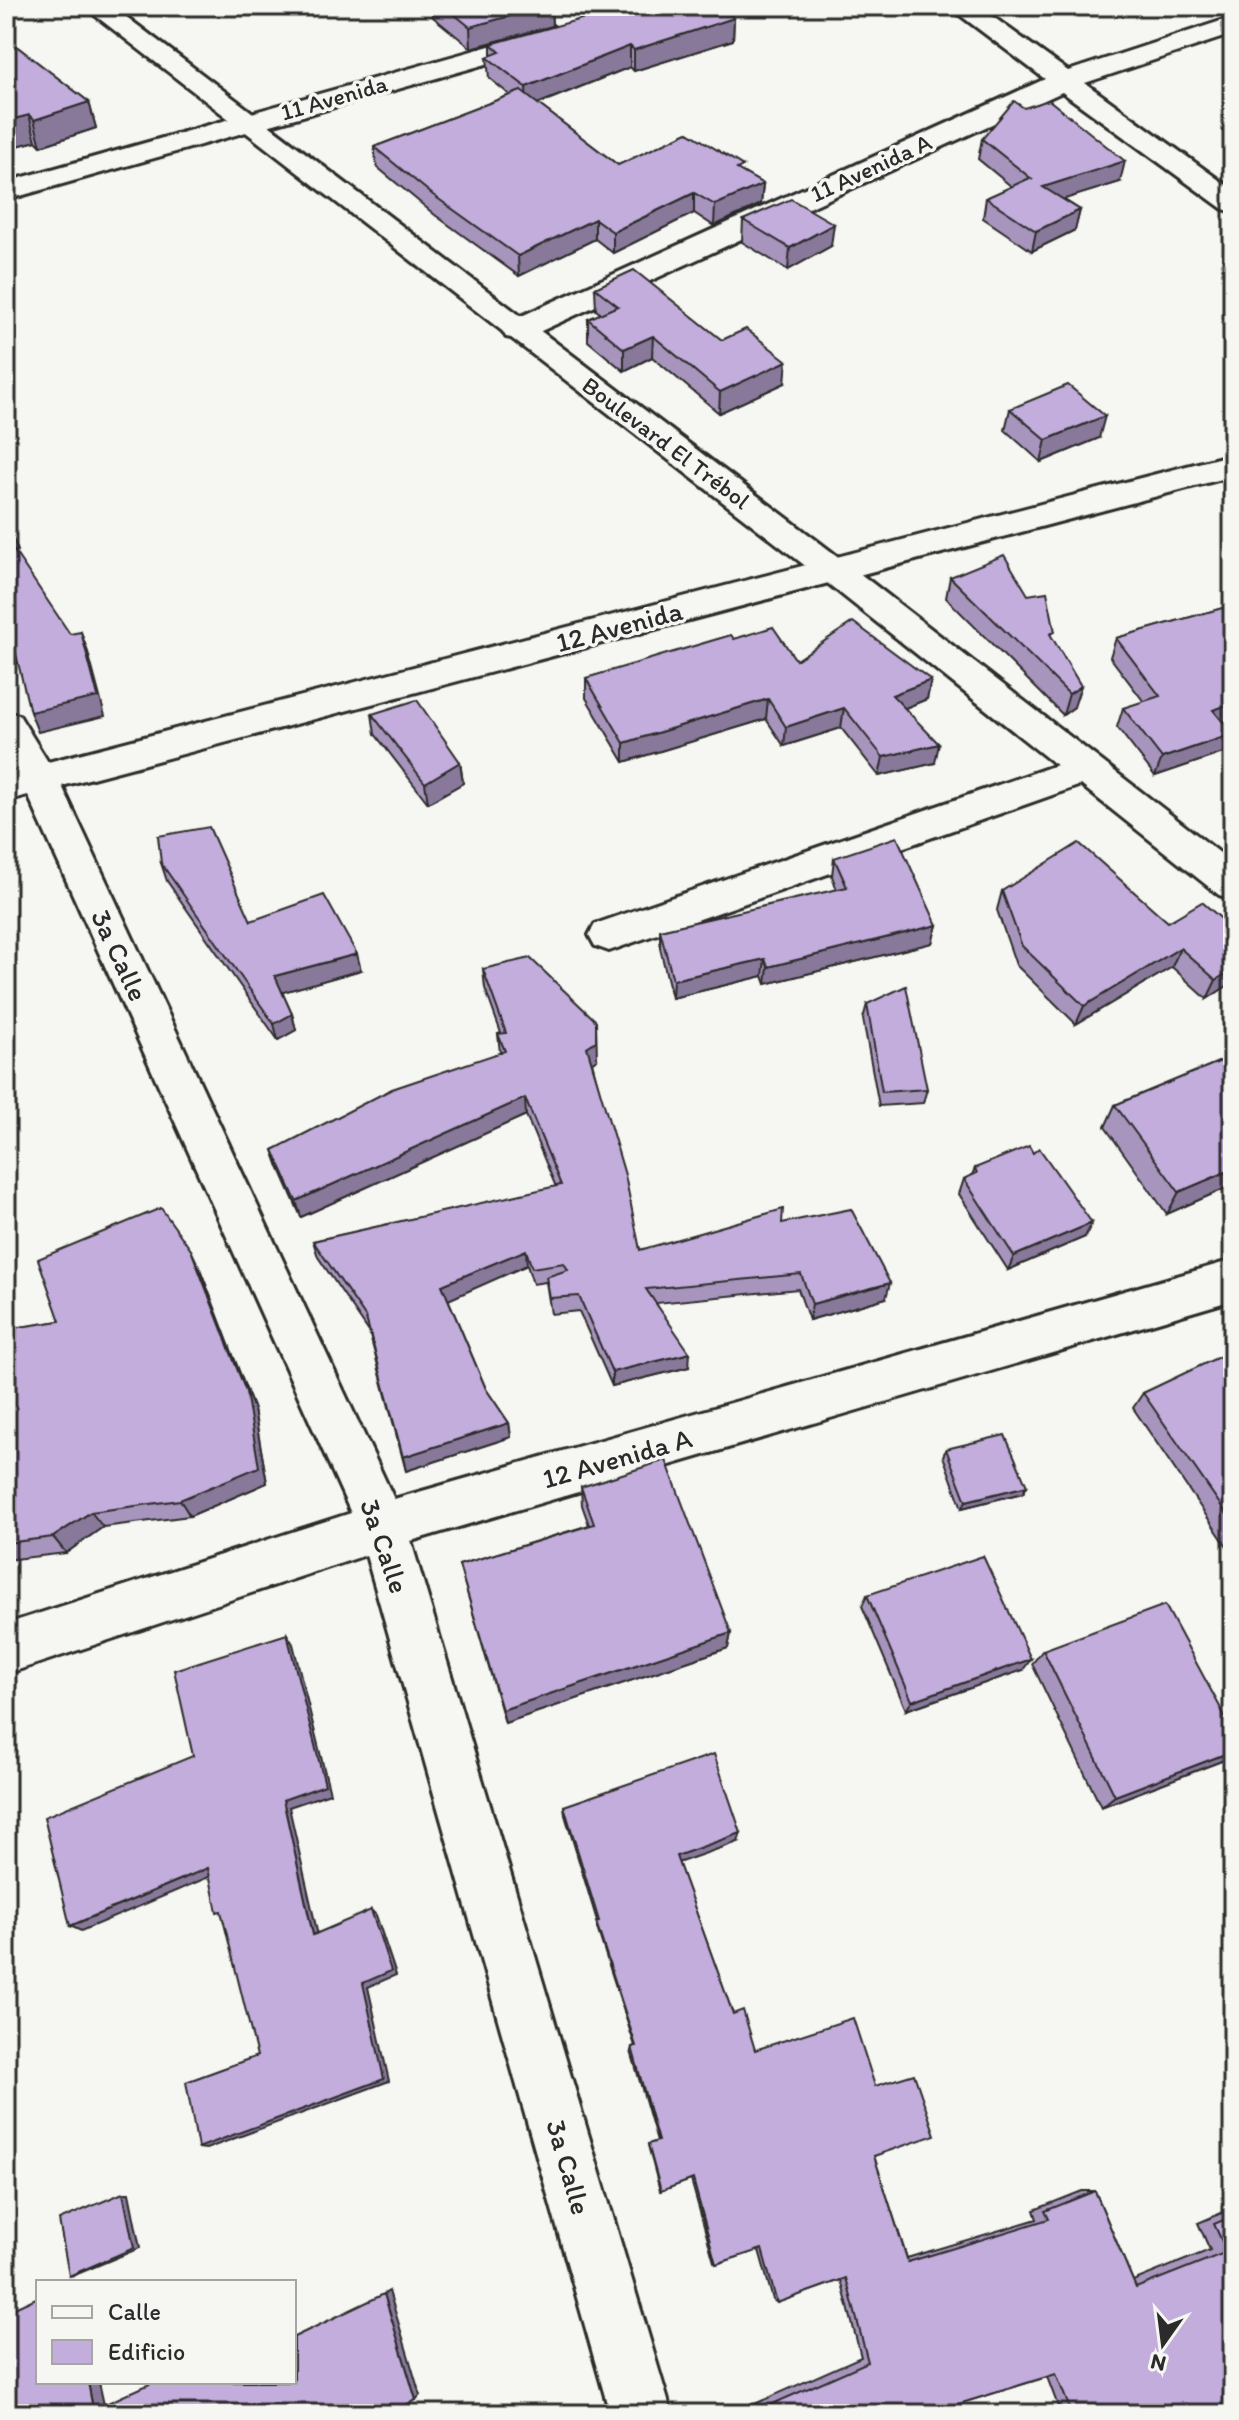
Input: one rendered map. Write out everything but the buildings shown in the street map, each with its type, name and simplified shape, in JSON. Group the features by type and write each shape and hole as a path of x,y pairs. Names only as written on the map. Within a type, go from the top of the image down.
{"street":[{"name":"Boulevard El Trébol","path":"96,6 833,570 1233,884"},
{"path":"549,6 581,29"},
{"name":"11 Avenida","path":"6,191 661,6"},
{"path":"961,6 1233,203"},
{"name":"11 Avenida A","path":"517,330 1066,80 1233,25"},
{"name":"12 Avenida","path":"22,782 1233,465"},
{"name":"3a Calle","path":"6,724 22,782 382,1526 641,2414"},
{"path":"609,935 1085,769"},
{"name":"12 Avenida A","path":"6,1649 382,1526 1233,1280"}]}
